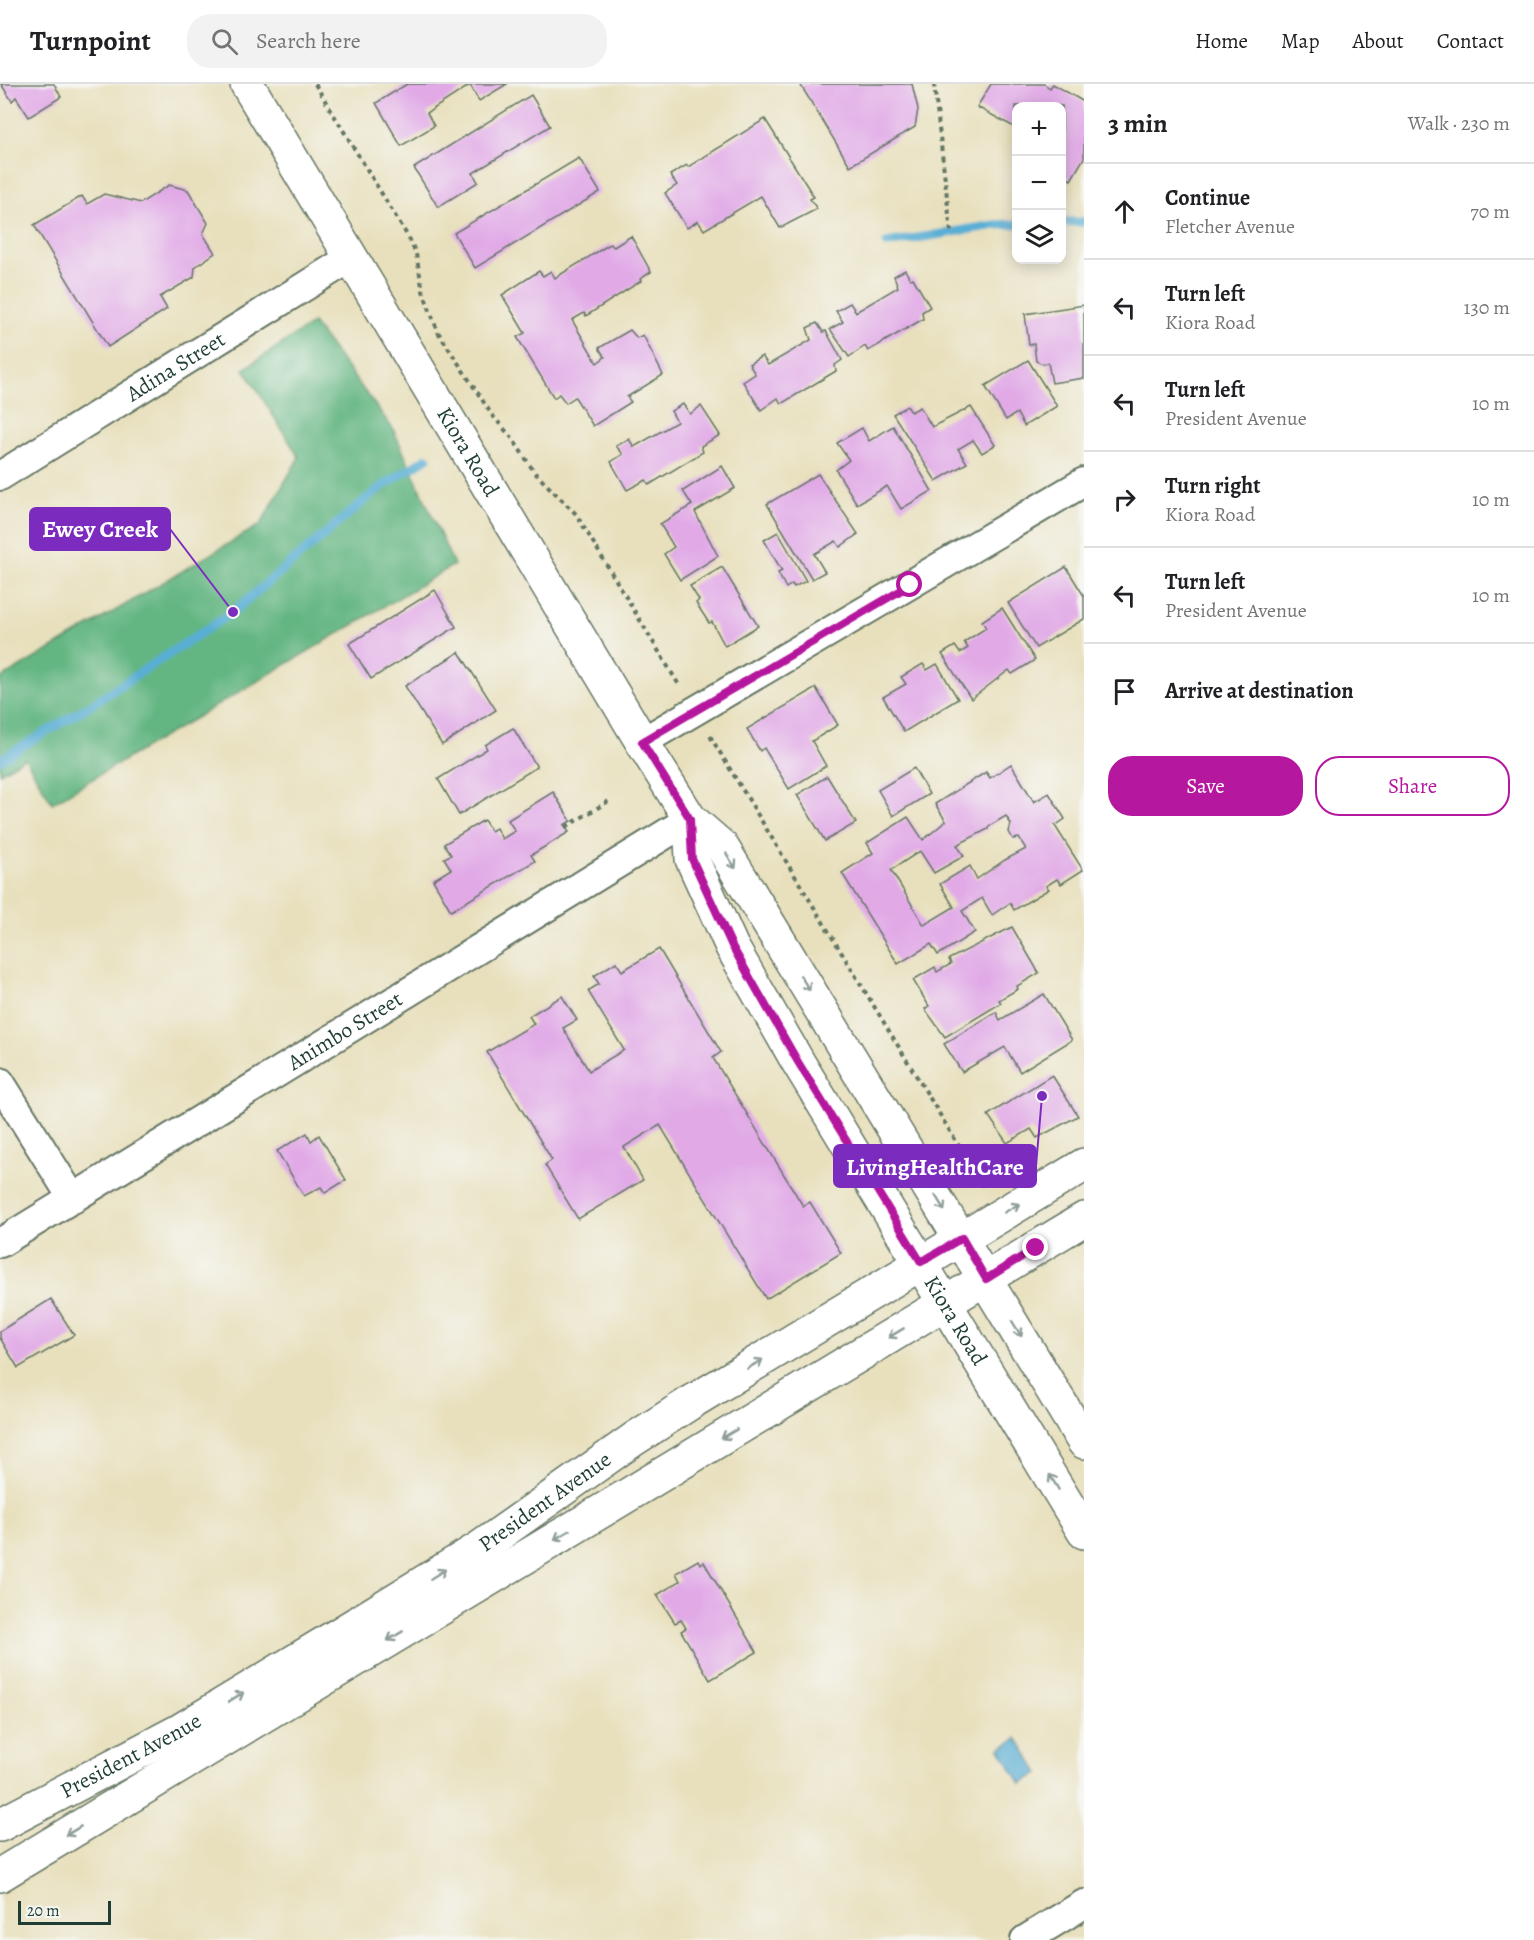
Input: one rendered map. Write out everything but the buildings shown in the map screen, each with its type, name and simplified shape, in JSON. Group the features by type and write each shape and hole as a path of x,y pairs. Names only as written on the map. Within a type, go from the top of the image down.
{"main road":[{"name":"Kiora Road","path":"246,84 642,742 690,819 722,847 962,1238 1084,1442"},
{"name":"Kiora Road","path":"690,819 692,859 732,946 798,1062 1084,1532"},
{"name":"President Avenue","path":"0,1825 179,1731 328,1641 481,1547 633,1439 1084,1164"},
{"name":"President Avenue","path":"0,1875 1084,1219"}],"street":[{"name":"Adina Street","path":"0,476 352,257"},
{"path":"642,742 1084,482"},
{"name":"Animbo Street","path":"0,1243 690,819"},
{"path":"0,1082 73,1199"},
{"path":"1025,1940 1084,1904"}],"path":[{"path":"315,84 410,240 416,254 423,291 438,332 492,415 512,438 535,473 576,514 681,688"},
{"path":"934,84 951,232"},
{"path":"709,733 985,1190"},
{"path":"566,827 612,799"}],"green space":[{"path":"313,323 393,429 454,565 52,803 25,758 0,773 0,679 260,525 299,457 244,369"}],"water":[{"path":"1017,1738 1039,1773 1021,1784 1000,1749"}],"waterway":[{"path":"1066,222 1084,222"},
{"path":"887,243 1012,224"},
{"path":"0,760 89,706 233,612 377,490 427,458"}],"place":[{"name":"Ewey Creek","path":"233,612"},
{"name":"LivingHealthCare","path":"1042,1096"}],"route":[{"path":"910,585 642,742 690,819 692,859 732,946 798,1062 921,1262 962,1238 986,1279 1036,1248"}]}
